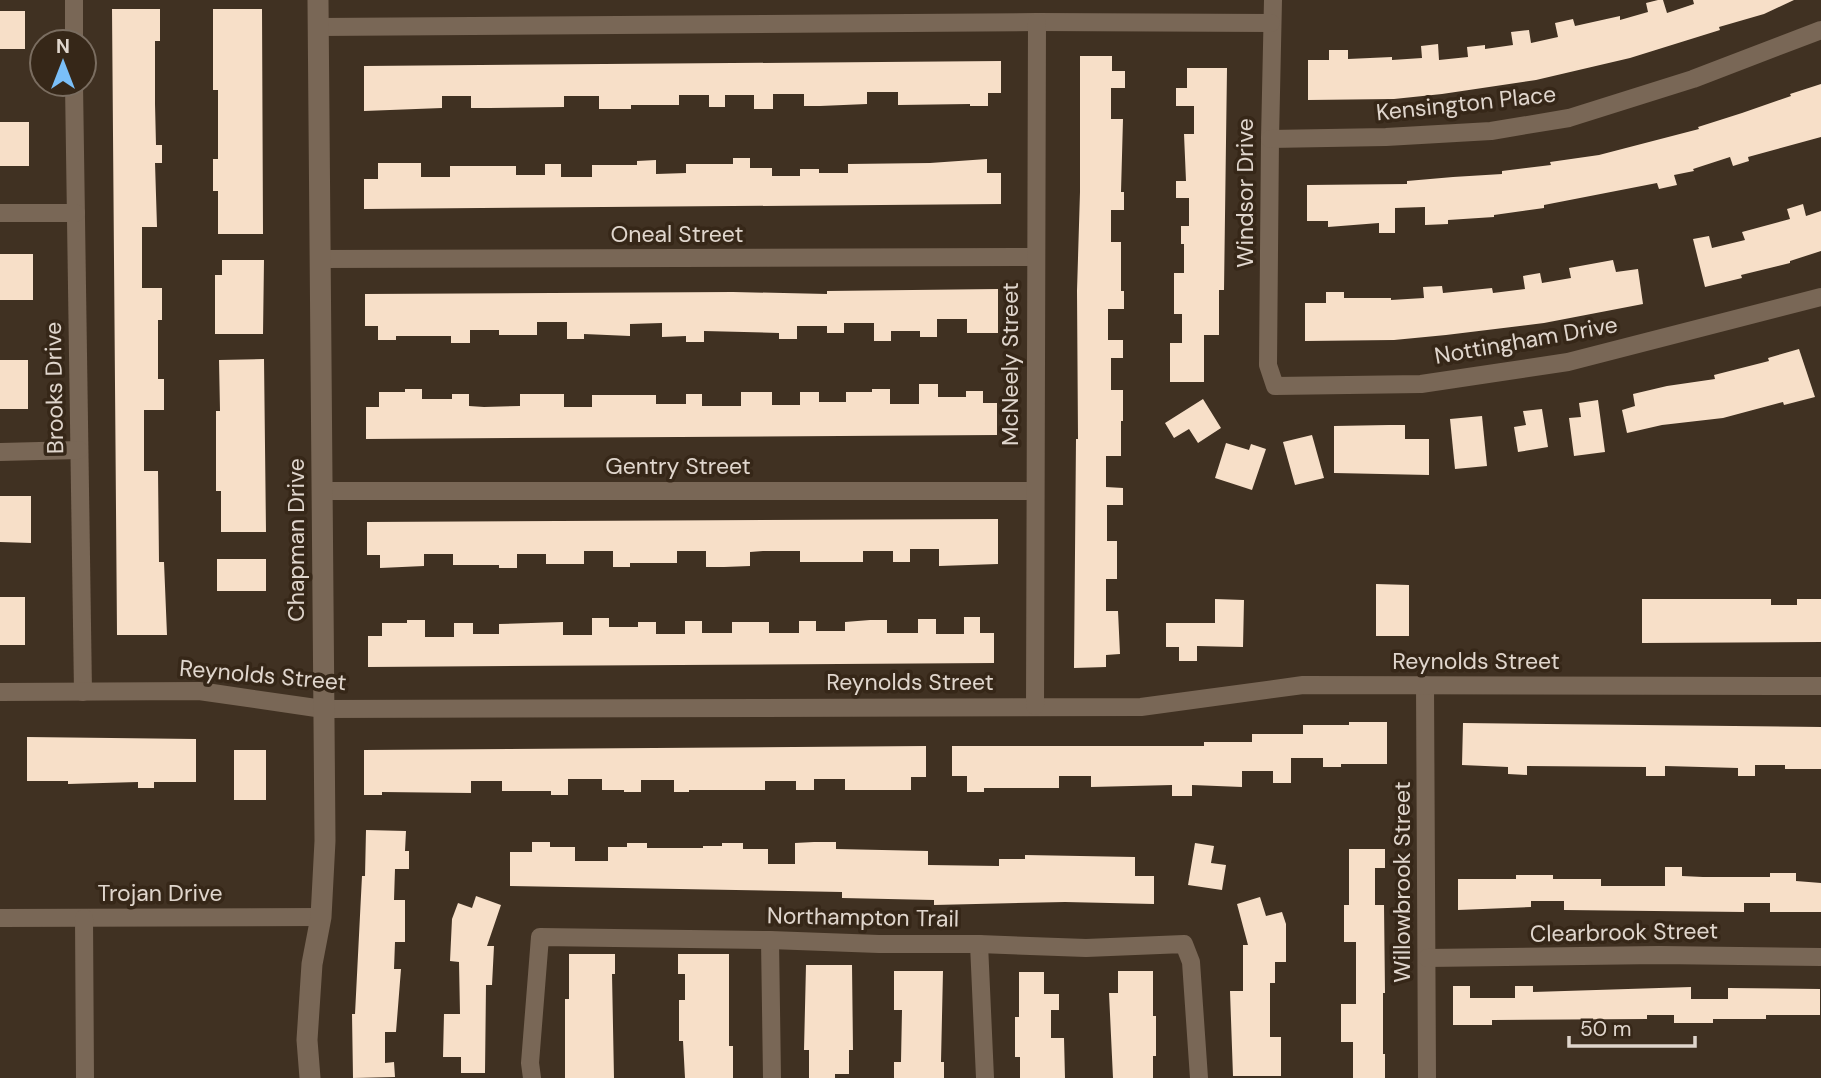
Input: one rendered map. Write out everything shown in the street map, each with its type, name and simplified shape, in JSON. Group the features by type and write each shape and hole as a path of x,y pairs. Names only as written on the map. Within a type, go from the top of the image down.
{"street":[{"path":"74,0 74,28"},
{"name":"Chapman Drive","path":"310,1078 307,1040 312,964 321,917 325,841 318,0"},
{"name":"Windsor Drive","path":"1273,0 1268,365 1275,386"},
{"name":"McNeely Street","path":"1035,706 1034,257 1037,22"},
{"path":"318,27 1271,23"},
{"name":"Kensington Place","path":"1269,139 1386,138 1491,131 1569,118 1693,79 1821,30"},
{"name":"Brooks Drive","path":"74,98 83,692"},
{"path":"0,214 76,214"},
{"name":"Oneal Street","path":"320,259 1034,257"},
{"name":"Nottingham Drive","path":"1275,386 1420,384 1567,362 1821,297"},
{"path":"0,452 79,450"},
{"name":"Gentry Street","path":"322,491 1034,491"},
{"name":"Reynolds Street","path":"0,692 199,691 324,709 1141,707 1303,685 1821,686"},
{"name":"Willowbrook Street","path":"1425,685 1427,1078"},
{"name":"Trojan Drive","path":"0,918 321,917"},
{"path":"84,918 85,1078"},
{"name":"Northampton Trail","path":"532,1078 530,1063 540,937 1086,948 1184,944 1191,962 1199,1078"},
{"path":"770,940 772,1078"},
{"path":"979,944 985,1078"},
{"name":"Clearbrook Street","path":"1427,958 1659,955 1821,957"}],"building":[{"path":"1663,0 1667,13 1694,4 1693,0 1794,0 1764,14 1719,27 1720,30 1630,58 1536,80 1394,99 1308,100 1308,60 1329,60 1329,50 1348,50 1348,59 1392,57 1392,60 1422,58 1421,46 1438,44 1439,60 1468,57 1467,47 1485,45 1485,49 1513,45 1511,32 1529,30 1531,43 1558,37 1555,23 1573,19 1575,26 1620,16 1620,20 1648,12 1646,3"},
{"path":"112,9 160,9 160,41 155,41 155,104 156,145 162,145 162,163 155,163 157,227 142,227 142,288 162,288 162,320 158,320 158,379 164,379 164,410 144,410 144,471 158,471 159,562 164,562 167,635 117,635"},
{"path":"213,9 262,9 263,234 218,234 218,191 213,191 213,159 218,159 218,90 213,90"},
{"path":"0,11 25,11 25,49 0,49"},
{"path":"1080,56 1112,56 1112,71 1125,71 1125,88 1111,88 1111,119 1123,119 1121,192 1124,192 1124,210 1111,210 1111,242 1121,242 1121,291 1124,291 1124,309 1108,309 1108,340 1123,340 1123,358 1111,358 1111,390 1123,390 1123,421 1121,456 1106,456 1106,487 1123,488 1123,505 1107,505 1107,541 1117,541 1117,579 1106,579 1106,611 1118,611 1120,654 1106,655 1106,667 1074,668 1078,439"},
{"path":"1001,61 1001,93 988,93 988,106 898,105 898,92 867,92 867,104 820,106 804,106 804,94 773,94 773,109 754,109 754,95 725,95 725,107 709,107 709,95 679,95 679,105 631,105 631,109 599,109 599,96 564,96 564,107 471,108 471,96 442,96 442,108 364,111 364,66"},
{"path":"1187,68 1227,68 1224,290 1219,290 1219,335 1204,335 1204,382 1170,382 1170,343 1182,343 1182,314 1174,314 1174,273 1184,273 1181,226 1189,226 1189,198 1176,198 1176,181 1186,181 1184,134 1194,134 1194,106 1176,106 1176,88 1187,88"},
{"path":"1821,84 1821,137 1748,157 1749,161 1733,166 1730,157 1693,169 1694,171 1674,175 1677,185 1659,189 1657,183 1494,217 1448,220 1448,224 1425,225 1425,207 1395,208 1395,233 1379,233 1379,223 1328,227 1328,221 1307,221 1307,185 1407,184 1407,181 1502,174 1502,171 1551,165 1550,162 1599,155 1699,129 1698,127"},
{"path":"0,122 29,122 29,166 0,166"},
{"path":"733,158 750,158 750,168 772,168 772,176 800,176 800,169 819,169 819,173 848,173 848,164 987,159 987,173 1001,173 1001,204 364,209 364,179 378,179 378,163 421,163 421,177 450,177 450,166 516,166 516,175 545,175 545,164 561,164 561,177 592,177 592,165 637,165 637,161 656,160 656,174 686,173 686,164 733,164"},
{"path":"1803,204 1806,216 1821,211 1821,251 1790,263 1741,275 1742,278 1705,287 1693,239 1709,236 1712,248 1745,240 1742,232 1790,219 1787,209"},
{"path":"0,254 33,254 33,300 0,300"},
{"path":"222,260 264,260 263,334 215,334 215,275 222,275"},
{"path":"1613,260 1616,272 1638,269 1643,304 1544,323 1446,335 1394,340 1305,341 1305,303 1326,303 1326,292 1344,292 1344,298 1391,300 1424,298 1423,287 1442,286 1443,293 1492,288 1493,293 1525,289 1523,276 1540,273 1542,283 1571,278 1569,268"},
{"path":"998,289 998,333 967,333 967,319 937,319 937,337 920,337 920,331 891,331 891,341 874,341 874,323 844,323 844,333 827,333 827,326 797,326 797,339 779,339 779,333 704,331 704,342 686,342 686,336 662,337 662,323 630,324 630,336 584,334 584,339 567,339 567,322 537,322 537,335 499,335 499,330 470,330 470,343 451,343 451,336 396,336 396,340 378,340 378,326 365,326 365,294 827,294 827,291"},
{"path":"1799,349 1815,397 1784,405 1783,402 1723,418 1662,425 1627,433 1622,410 1635,406 1633,394 1715,379 1714,375 1769,361 1768,358"},
{"path":"264,359 266,532 221,532 221,491 216,491 216,411 220,411 219,360"},
{"path":"0,360 28,360 28,409 0,409"},
{"path":"919,384 938,384 938,397 966,397 966,391 983,391 983,403 997,403 997,435 366,439 366,407 379,407 379,392 405,392 405,389 422,389 422,399 452,399 452,394 469,394 469,406 484,407 520,406 520,394 564,394 564,407 592,407 592,395 656,395 656,404 686,404 686,394 702,394 702,406 741,406 741,392 772,392 772,405 800,405 800,392 819,392 819,402 846,402 846,392 872,392 872,389 890,389 890,404 919,404"},
{"path":"1203,399 1221,428 1198,443 1189,429 1174,438 1165,423"},
{"path":"1598,400 1605,452 1574,456 1569,418 1581,417 1579,403"},
{"path":"1542,409 1548,447 1518,452 1514,427 1526,425 1523,411"},
{"path":"1482,416 1487,466 1455,469 1450,419"},
{"path":"1405,425 1405,439 1429,439 1429,475 1334,473 1334,426"},
{"path":"1312,435 1324,478 1295,485 1283,442"},
{"path":"1226,443 1249,450 1251,444 1266,449 1252,490 1215,478"},
{"path":"0,496 31,496 31,543 0,542"},
{"path":"998,519 998,564 939,566 939,549 910,549 910,562 893,562 893,551 863,551 863,562 800,562 800,551 750,552 750,566 724,567 706,567 706,551 677,551 677,563 630,563 630,567 613,567 613,551 584,551 584,564 546,564 546,554 517,554 517,568 499,568 499,565 453,565 453,554 424,554 424,566 380,568 380,555 367,555 367,522"},
{"path":"217,559 266,559 266,591 217,591"},
{"path":"1376,584 1409,585 1409,636 1376,636"},
{"path":"0,597 25,597 25,645 0,645"},
{"path":"1215,599 1244,600 1243,647 1197,646 1197,661 1179,661 1179,647 1166,647 1166,623 1215,623"},
{"path":"1642,599 1771,599 1771,605 1797,605 1797,599 1821,599 1821,642 1642,643"},
{"path":"964,617 980,617 980,633 994,633 994,663 368,667 368,636 382,636 382,623 407,623 407,620 425,620 425,637 454,637 454,623 473,623 473,634 499,634 499,624 563,622 563,635 592,635 592,618 609,618 609,627 638,627 638,622 656,622 656,634 685,634 685,621 702,621 702,633 732,633 732,622 769,622 769,633 799,633 799,621 816,621 816,631 845,631 845,622 870,620 887,620 887,633 918,633 918,619 936,619 936,634 964,634"},
{"path":"1349,722 1387,722 1387,764 1341,764 1341,767 1323,767 1323,758 1291,758 1291,783 1273,783 1273,771 1242,771 1242,787 1192,785 1192,796 1172,796 1172,785 1091,787 1091,776 1059,776 1059,788 984,788 984,792 967,792 967,776 952,776 952,746 1204,746 1204,742 1252,742 1252,734 1303,734 1303,725 1349,725"},
{"path":"1463,723 1821,727 1821,769 1785,769 1785,765 1755,765 1755,776 1738,776 1738,768 1665,766 1665,776 1646,776 1646,767 1527,766 1527,775 1508,774 1508,767 1462,765"},
{"path":"27,737 196,739 196,782 154,782 154,788 138,788 138,782 68,784 68,781 27,781"},
{"path":"926,746 926,777 911,777 911,790 845,790 845,779 814,779 814,790 796,790 796,781 765,781 765,790 674,792 674,780 641,780 641,792 624,792 602,790 602,779 568,779 568,795 551,795 551,791 502,791 502,781 471,781 471,793 382,792 382,795 364,795 364,750"},
{"path":"234,750 266,750 266,800 234,800"},
{"path":"366,830 406,831 405,851 409,851 409,869 395,869 394,900 405,900 405,942 395,942 394,969 401,969 396,1032 385,1032 385,1063 394,1062 395,1077 353,1078 352,1014 355,1014"},
{"path":"532,842 550,842 550,847 575,847 575,861 608,861 608,847 627,847 627,843 647,843 647,848 703,848 722,846 722,843 743,843 743,849 768,849 768,864 795,864 795,843 814,842 836,842 836,849 928,851 928,865 999,866 999,859 1025,859 1025,855 1135,857 1135,876 1154,876 1154,904 1065,902 934,905 934,900 842,898 842,892 510,886 510,852 532,852"},
{"path":"1195,843 1214,846 1211,863 1226,865 1222,890 1188,885"},
{"path":"1349,849 1385,849 1385,868 1375,868 1375,905 1384,905 1385,1078 1353,1078 1353,1042 1341,1042 1341,1004 1356,1004 1356,942 1344,942 1344,905 1349,905"},
{"path":"1665,867 1682,867 1682,876 1703,877 1770,877 1770,873 1796,873 1796,881 1821,883 1821,912 1770,912 1770,903 1744,903 1744,912 1564,910 1564,901 1531,901 1531,907 1458,910 1458,879 1516,879 1516,875 1553,875 1553,879 1601,879 1601,886 1665,886"},
{"path":"476,896 501,905 487,946 494,946 492,985 486,985 485,1073 461,1073 461,1057 443,1057 444,1014 460,1014 459,962 450,961 452,919 458,903 472,908"},
{"path":"1260,897 1266,916 1282,912 1286,924 1286,962 1275,962 1275,983 1270,983 1270,1037 1281,1037 1281,1076 1233,1076 1230,991 1243,991 1243,945 1248,945 1237,904"},
{"path":"569,954 615,954 615,974 612,974 614,1078 565,1078 565,999 569,999"},
{"path":"678,954 729,954 729,1046 733,1046 733,1078 685,1078 683,1041 679,1041 679,1000 685,1000 685,974 678,974"},
{"path":"806,965 852,965 853,1050 849,1050 849,1074 835,1074 835,1078 809,1078 809,1050 804,1050"},
{"path":"894,971 943,971 941,1062 944,1062 944,1078 894,1078 894,1062 901,1062 902,1010 894,1010"},
{"path":"1118,971 1153,971 1156,1056 1153,1056 1153,1078 1113,1078 1109,993 1118,993"},
{"path":"1019,972 1044,972 1044,994 1059,994 1059,1010 1051,1010 1051,1038 1064,1038 1065,1078 1020,1078 1020,1057 1015,1057 1015,1017 1019,1017"},
{"path":"1453,986 1470,986 1470,998 1515,998 1515,986 1533,986 1533,992 1691,987 1691,999 1728,999 1728,988 1820,989 1820,1015 1766,1015 1766,1019 1713,1019 1713,1023 1674,1023 1674,1015 1647,1015 1647,1019 1492,1020 1492,1025 1453,1025"}]}
